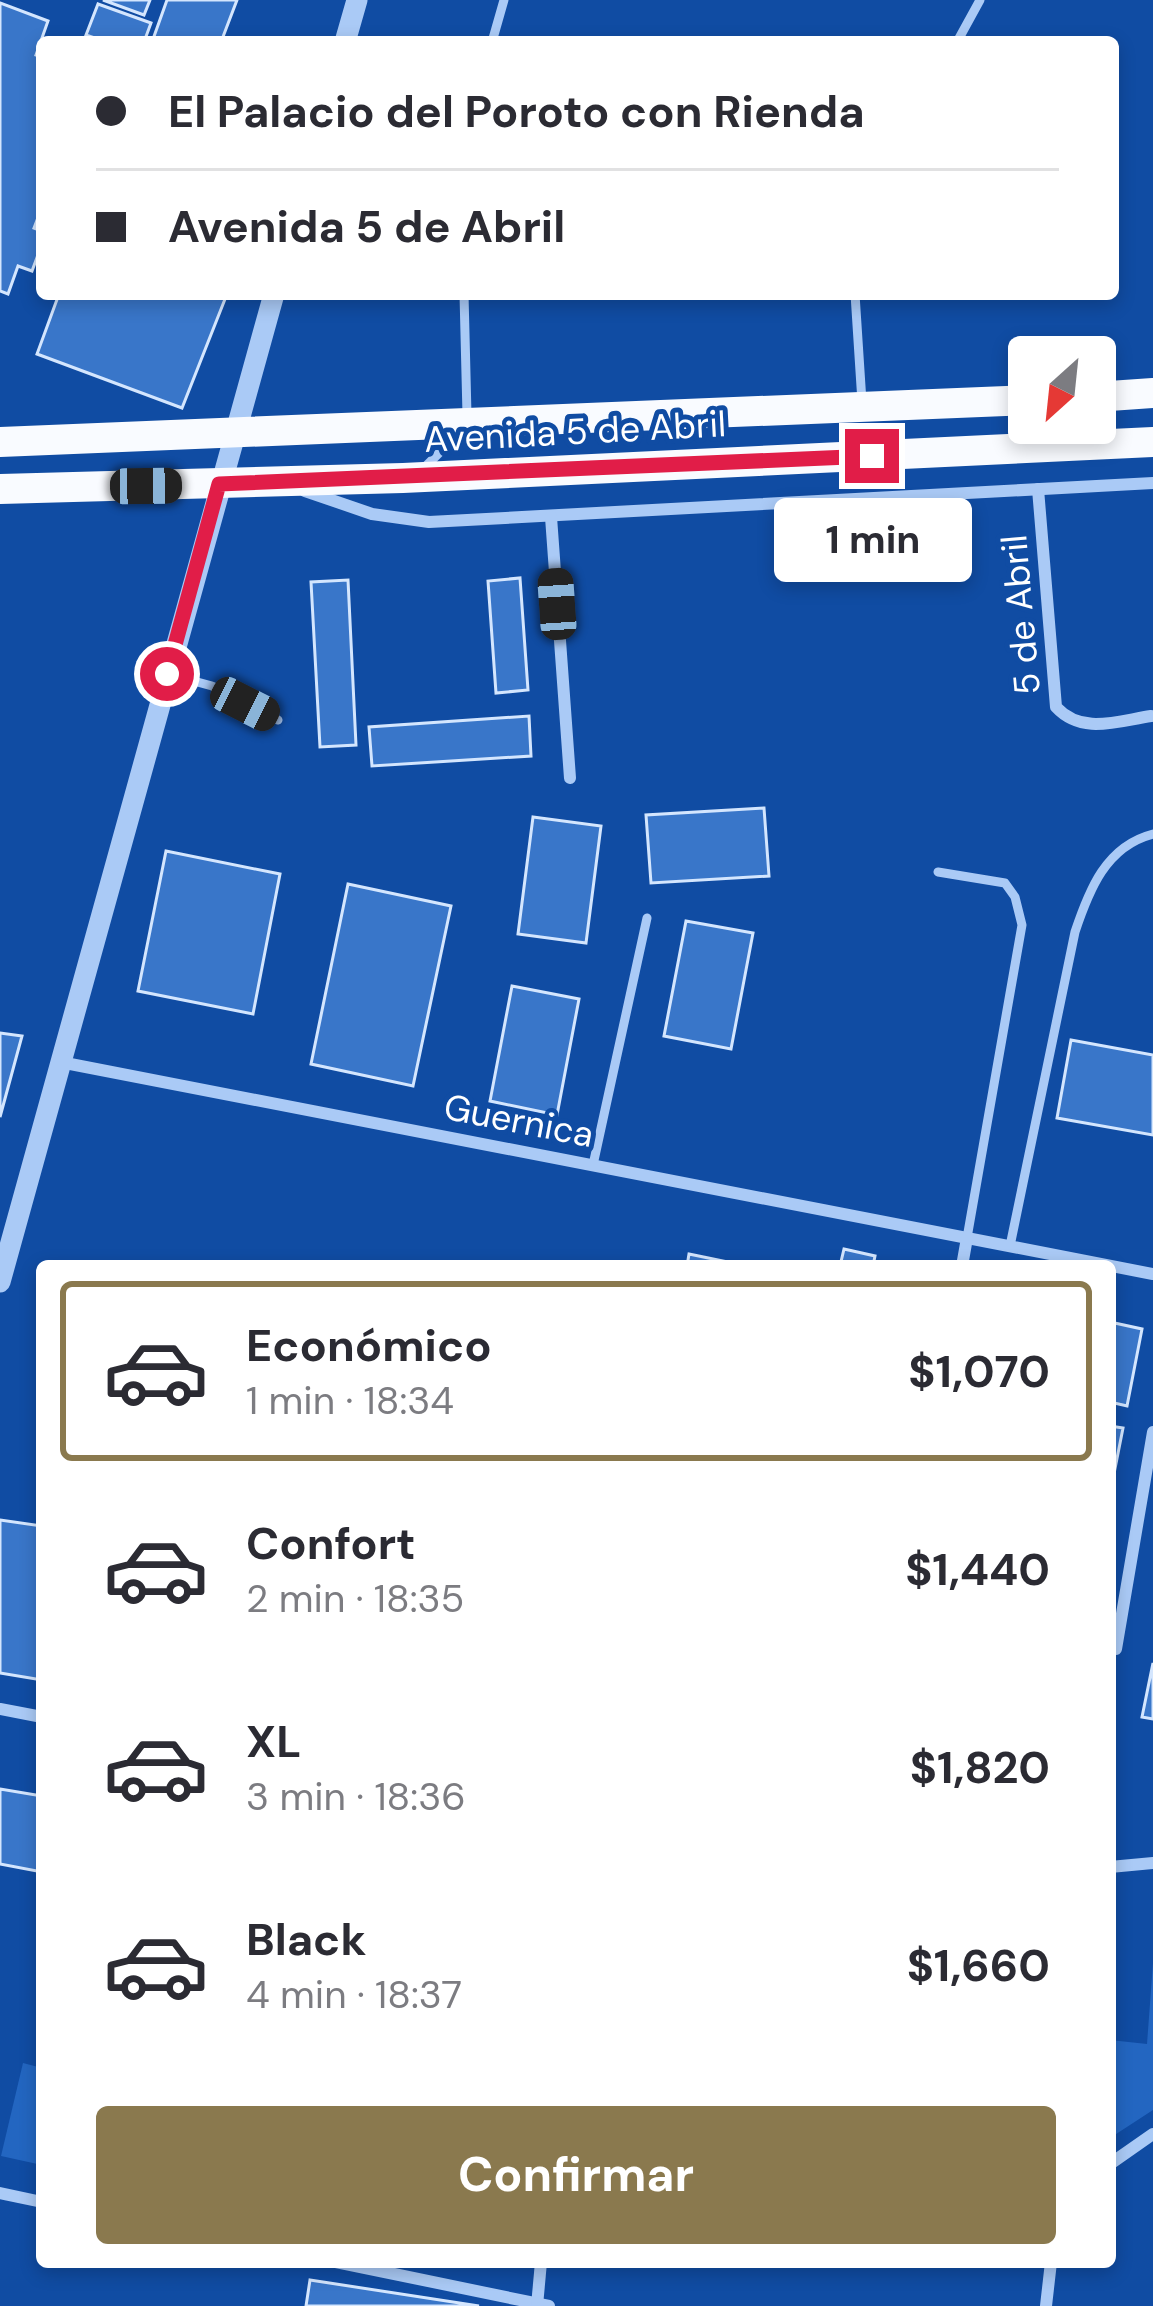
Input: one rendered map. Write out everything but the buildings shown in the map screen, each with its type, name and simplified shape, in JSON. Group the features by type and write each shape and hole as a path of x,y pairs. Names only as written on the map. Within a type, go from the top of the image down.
{"main road":[{"path":"1116,396 1153,393"},
{"name":"Avenida 5 de Abril","path":"0,442 1008,401"},
{"name":"Avenida 5 de Abril","path":"0,489 404,478 1153,442"}],"street":[{"path":"347,36 357,0"},
{"path":"0,1282 272,300"},
{"name":"5 de Abril","path":"275,482 397,518 550,517 1153,484"},
{"name":"5 de Abril","path":"1038,489 1056,707 1069,720 1088,725 1151,716"},
{"path":"550,517 569,778"},
{"name":"Guernica","path":"59,1061 1082,1260"},
{"path":"963,1260 967,1238"},
{"name":"Guernica","path":"1116,1267 1153,1274"},
{"path":"1116,1649 1153,1432"},
{"path":"0,1709 36,1716"},
{"path":"1116,1866 1153,1862"},
{"path":"1116,2160 1153,2134"},
{"path":"0,2193 36,2201"},
{"path":"365,2268 541,2305 541,2268"},
{"path":"1046,2306 1050,2268"}],"lane":[{"path":"494,36 504,0"},
{"path":"960,36 980,0"},
{"path":"404,478 428,466 467,422 464,300"},
{"path":"855,300 862,406"},
{"path":"167,674 212,686 278,721"},
{"path":"1010,1246 1076,932 1090,887 1112,857 1153,834"},
{"path":"938,872 1005,883 1015,897 1022,925 967,1238"},
{"path":"593,1165 647,918"}],"shaded area":[{"path":"1153,1963 1153,2110 1116,2134 1116,2041 1147,2044"},
{"path":"23,2063 36,2066 36,2164 1,2156"}],"route":[{"path":"167,674 219,484 872,456"}]}
